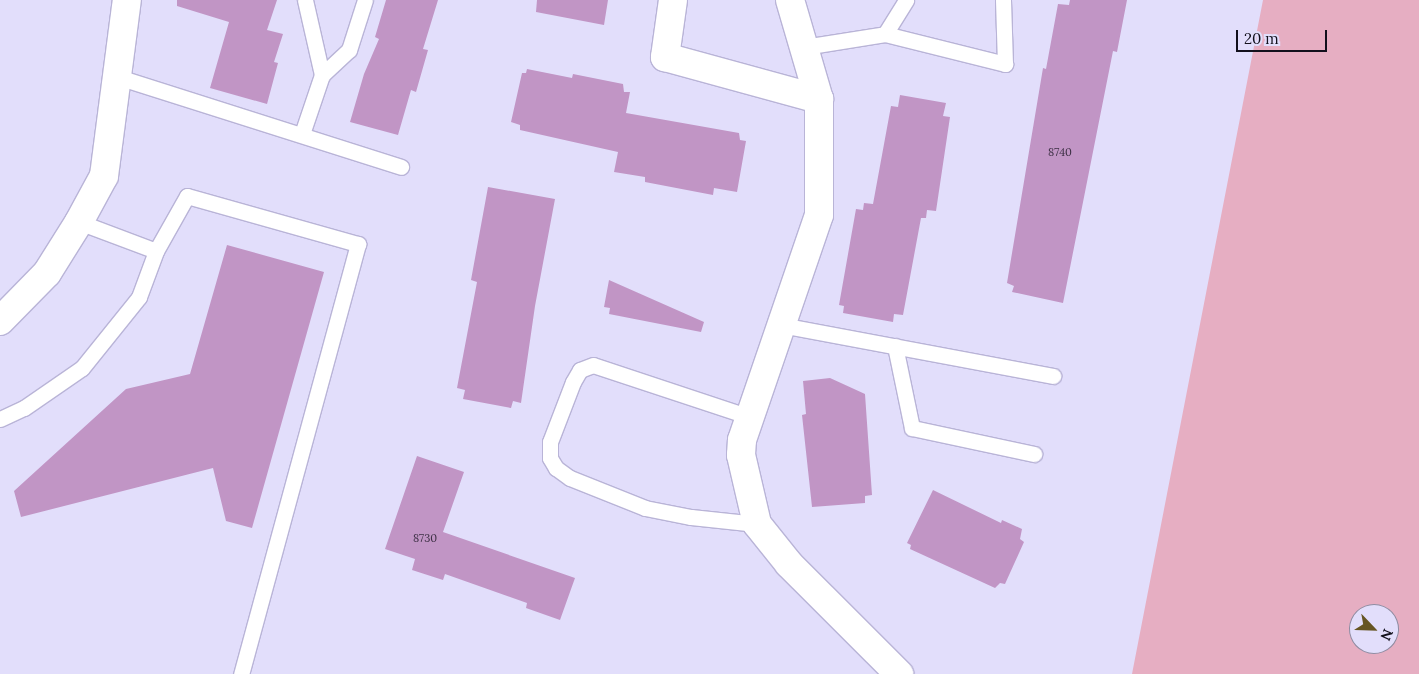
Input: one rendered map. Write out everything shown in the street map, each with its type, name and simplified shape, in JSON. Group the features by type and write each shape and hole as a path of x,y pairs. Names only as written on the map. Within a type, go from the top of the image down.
{"street":[{"path":"0,320 47,273 79,222 104,176 127,0"},
{"path":"673,0 665,57 819,99"},
{"path":"790,0 819,99 819,215 742,440 741,455 757,524 789,564 899,674"}],"lane":[{"path":"305,0 322,75"},
{"path":"302,134 322,75 349,50 365,0"},
{"path":"884,34 906,0"},
{"path":"804,47 884,34 1005,64 1003,0"},
{"path":"118,77 401,167"},
{"path":"0,419 24,408 82,368 139,297 156,252 187,196 358,244 241,674"},
{"path":"79,222 156,252"},
{"path":"781,325 1052,376"},
{"path":"895,346 912,428 1034,454"},
{"path":"750,418 593,365 580,370 573,382 550,442 550,458 556,468 570,478 645,508 691,517 757,524"}],"shaded area":[{"path":"1263,0 1419,0 1419,674 1132,674"}],"building":[{"path":"177,0 277,0 267,30 283,34 274,62 278,63 267,104 210,88 229,22 177,6"},
{"path":"386,0 438,0 423,49 428,50 416,92 411,90 398,135 350,122 364,74 379,39 375,37"},
{"path":"537,0 608,0 604,25 536,12"},
{"path":"1070,0 1127,0 1117,52 1113,51 1063,303 1012,292 1014,286 1007,283 1043,68 1046,69 1058,4 1069,5"},
{"path":"527,69 572,78 573,74 623,84 624,92 630,92 626,113 739,133 740,140 746,141 737,192 714,188 713,195 645,182 645,177 614,172 618,152 520,130 520,125 511,122 522,73 526,73"},
{"path":"900,95 946,103 943,116 950,117 936,211 927,210 926,218 921,218 903,315 894,314 893,322 843,313 844,306 839,305 856,209 863,210 864,203 873,204 891,106 898,107"},
{"path":"488,187 555,199 535,306 521,403 513,401 511,408 463,399 465,390 457,388 477,282 471,280"},
{"path":"227,245 324,272 252,528 226,521 213,468 21,517 14,491 126,389 190,374"},
{"path":"609,280 704,322 701,332 609,314 610,308 604,307"},
{"path":"830,378 865,394 872,495 865,496 865,503 812,507 802,415 806,414 803,381"},
{"path":"417,456 464,472 443,532 575,578 560,620 526,608 527,603 445,574 443,580 412,570 415,559 385,549"},
{"path":"933,490 1001,523 1002,520 1022,529 1020,539 1024,542 1005,584 1000,583 995,588 910,549 911,545 907,543"}]}
